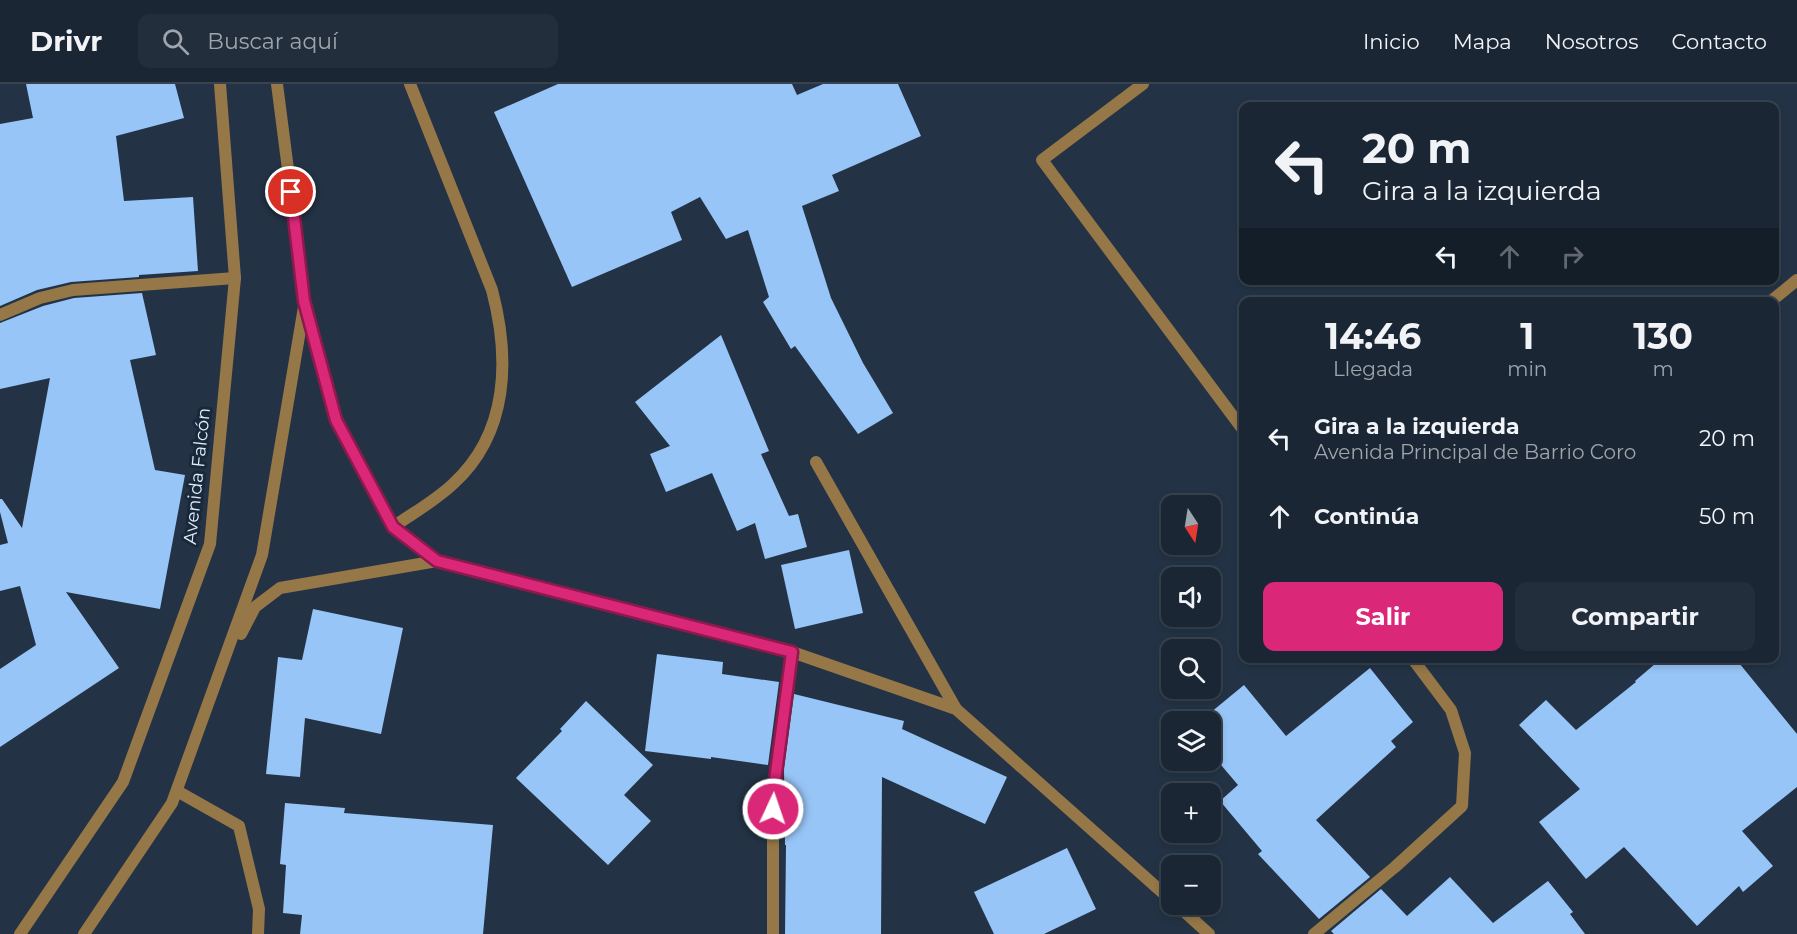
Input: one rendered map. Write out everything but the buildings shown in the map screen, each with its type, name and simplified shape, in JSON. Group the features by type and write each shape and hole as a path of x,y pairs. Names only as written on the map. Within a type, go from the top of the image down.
{"street":[{"name":"Avenida Falcón","path":"20,934 123,782 210,544 235,278 220,84"},
{"path":"277,84 304,301 336,420 393,527 437,561 792,652 956,709"},
{"path":"393,527 453,485 469,469 492,427 503,377 500,320 492,290 410,84"},
{"path":"1143,84 1041,160 1239,425"},
{"path":"0,315 40,298 73,290 235,278"},
{"path":"1776,297 1797,280"},
{"path":"84,934 172,803 262,555 304,301"},
{"path":"816,462 956,709 1161,891"},
{"path":"216,684 255,607 280,588 437,561"},
{"path":"773,934 774,788 792,652"},
{"path":"1314,934 1395,867 1462,806 1465,753 1450,710 1416,663"},
{"path":"177,791 239,826 259,909 258,934"},
{"path":"1188,915 1209,934"}],"route":[{"path":"291,192 304,301 336,420 393,527 437,561 792,652 773,809"}]}
